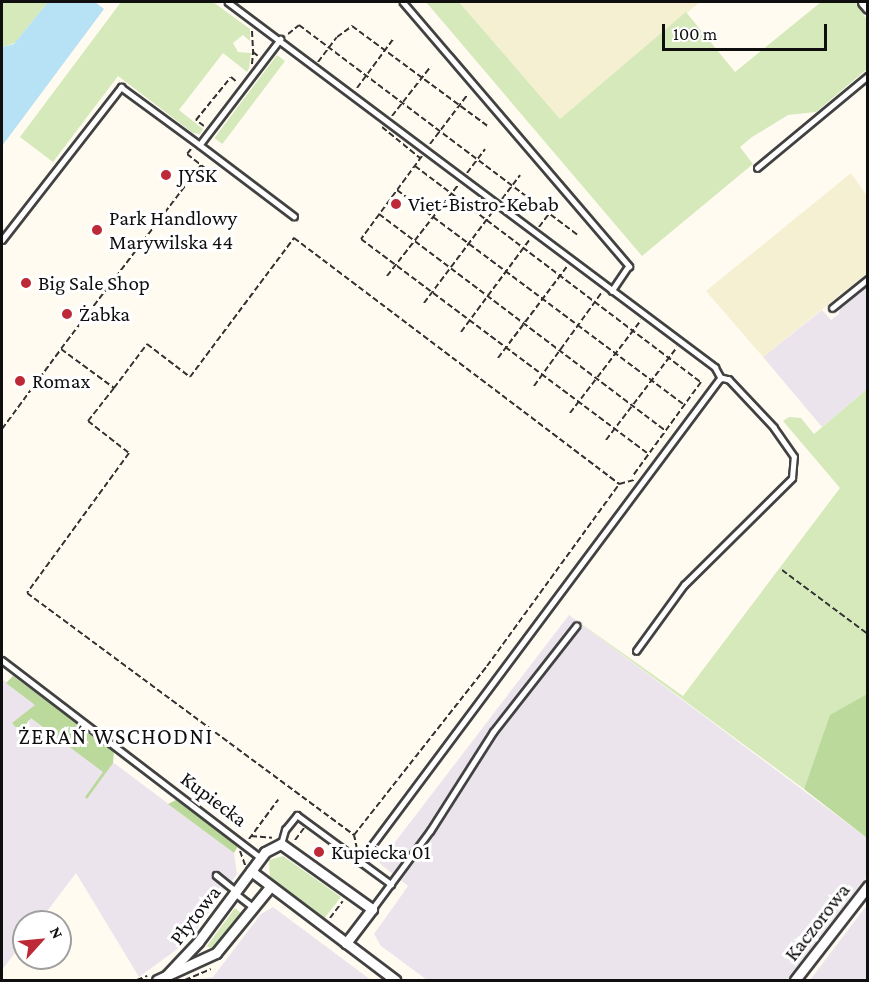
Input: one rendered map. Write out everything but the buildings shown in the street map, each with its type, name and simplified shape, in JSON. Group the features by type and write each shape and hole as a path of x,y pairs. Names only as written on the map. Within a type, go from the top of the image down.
{"street":[{"path":"863,2 867,8"},
{"path":"346,943 372,909 281,844 261,858 251,872 396,981"},
{"name":"Płytowa","path":"161,979 182,961 251,872"},
{"name":"Kaczorowa","path":"795,981 867,886"},
{"name":"Płytowa","path":"161,979 216,953 270,887"}],"lane":[{"path":"228,2 236,4 351,96 715,367 721,378 729,380 774,428 794,457 792,478 684,585 636,651"},
{"path":"403,2 629,266 612,291"},
{"path":"200,145 281,39"},
{"path":"757,168 867,76"},
{"path":"2,240 114,91 121,87 294,216"},
{"path":"832,308 867,279"},
{"path":"360,862 721,378"},
{"path":"372,909 493,732 576,626"},
{"name":"Kupiecka","path":"2,660 261,858"},
{"path":"281,844 285,830 297,815 391,884"},
{"path":"216,875 254,908"}],"path":[{"path":"281,39 299,25 578,236"},
{"path":"315,67 329,48 352,26 489,127"},
{"path":"252,30 253,52 264,60"},
{"path":"351,96 394,38"},
{"path":"420,158 381,128 431,66"},
{"path":"468,94 361,239 648,454"},
{"path":"387,276 485,149"},
{"path":"2,429 69,337 201,165"},
{"path":"354,835 487,666 620,484 632,478 701,382 415,166"},
{"path":"424,303 520,175"},
{"path":"397,190 684,405"},
{"path":"461,332 557,203"},
{"path":"379,214 666,430"},
{"path":"360,862 354,835 27,592 129,453 88,421 147,344 190,377 294,238 620,484"},
{"path":"498,358 572,261"},
{"path":"534,386 603,294 598,281"},
{"path":"570,413 644,316"},
{"path":"606,440 680,342"},
{"path":"61,349 114,388"},
{"path":"632,478 646,480"},
{"path":"782,570 867,634"},
{"path":"243,882 240,878 246,866 240,851 278,800"},
{"path":"303,847 295,840 308,823"},
{"path":"323,926 350,892"},
{"path":"185,981 212,969"}],"shaded area":[{"path":"459,2 700,2 560,119"},
{"path":"851,173 867,196 867,273 763,357 706,291"},
{"path":"867,284 867,389 822,427 763,357 822,310 831,320 839,314 840,307"},
{"path":"569,615 867,838 867,876 786,980 427,980 381,946 374,934 408,886 379,863"},
{"path":"2,679 234,853 237,874 187,942 139,977 76,873 48,910 12,910 12,957 2,970"},
{"path":"867,905 867,980 810,980 857,918"},
{"path":"273,907 371,980 196,980 213,977 261,914"}],"green space":[{"path":"2,2 48,2 15,43 2,47"},
{"path":"121,2 213,2 250,29 250,41 243,35 233,43 238,52 251,53 249,68 247,72 223,53 179,110 203,129 200,134 193,133 118,76 53,162 20,137"},
{"path":"426,2 459,2 560,119 686,12 735,72 821,2 856,2 867,20 867,69 816,112 788,115 752,137 740,147 753,164 642,256"},
{"path":"277,55 285,61 222,144 214,138"},
{"path":"867,389 867,694 830,716 804,789 569,615 683,696 840,488 783,421 789,417 801,418 814,434"},
{"path":"13,676 114,751 113,763 87,799 85,797 103,772 31,718 20,732 12,723 35,705 6,683"},
{"path":"867,694 867,838 804,789 830,715"},
{"path":"178,799 238,846 234,853 168,804"},
{"path":"283,856 341,897 323,920 270,880 269,860"},
{"path":"235,908 242,914 219,945 210,948 207,946"}],"water":[{"path":"48,2 95,2 104,9 2,146 2,47 14,44"}],"place":[{"name":"JYSK","path":"166,175"},
{"name":"Viet-Bistro-Kebab","path":"396,204"},
{"name":"Park Handlowy Marywilska 44","path":"97,230"},
{"name":"Big Sale Shop","path":"26,283"},
{"name":"Żabka","path":"67,314"},
{"name":"Romax","path":"20,381"},
{"name":"Kupiecka 01","path":"319,852"}],"district":[{"name":"ŻERAŃ WSCHODNI","path":"116,737"}]}
